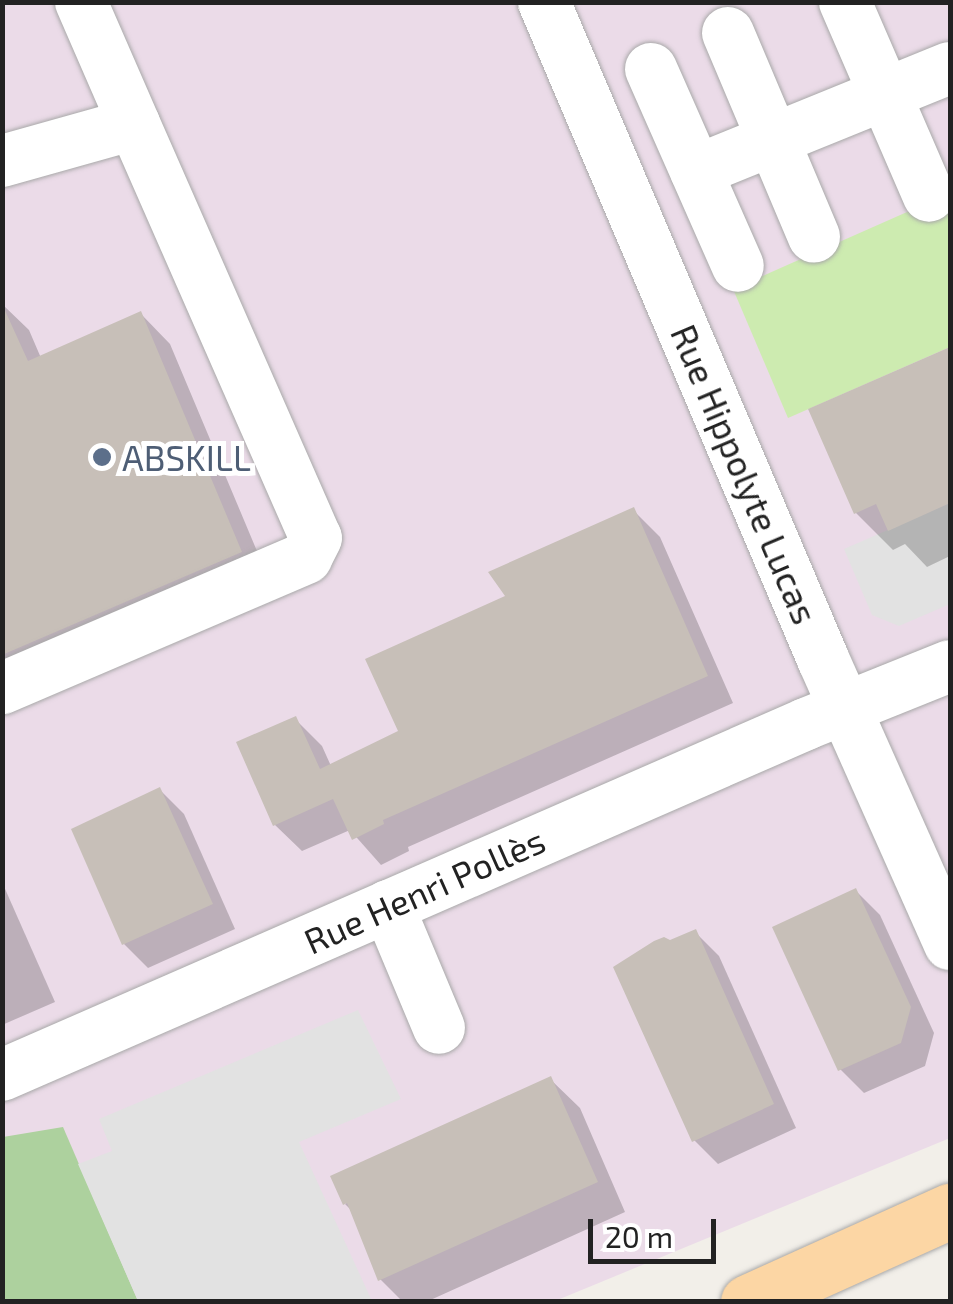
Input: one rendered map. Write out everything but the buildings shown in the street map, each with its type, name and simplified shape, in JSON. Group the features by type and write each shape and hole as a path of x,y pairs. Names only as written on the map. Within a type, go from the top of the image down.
{"main road":[{"path":"748,1302 950,1212"}],"street":[{"path":"2,688 306,558 316,538 81,2"},
{"name":"Rue Hippolyte Lucas","path":"544,2 950,944"},
{"path":"845,2 929,196"},
{"path":"728,33 814,238"},
{"path":"651,68 738,266"},
{"path":"696,171 950,68"},
{"path":"2,162 134,124"},
{"name":"Rue Henri Pollès","path":"2,1074 950,666"},
{"path":"388,906 439,1028"}],"shaded area":[{"path":"3,3 950,3 950,1138 555,1301 3,1302"},
{"path":"950,503 950,604 899,626 872,615 844,549"},
{"path":"358,1010 401,1099 299,1142 372,1301 138,1301 78,1164 112,1151 99,1119"}],"green space":[{"path":"950,193 950,347 788,418 733,289"},
{"path":"63,1127 138,1301 3,1302 3,1137"}],"place":[{"name":"ABSKILL","path":"102,457"}]}
